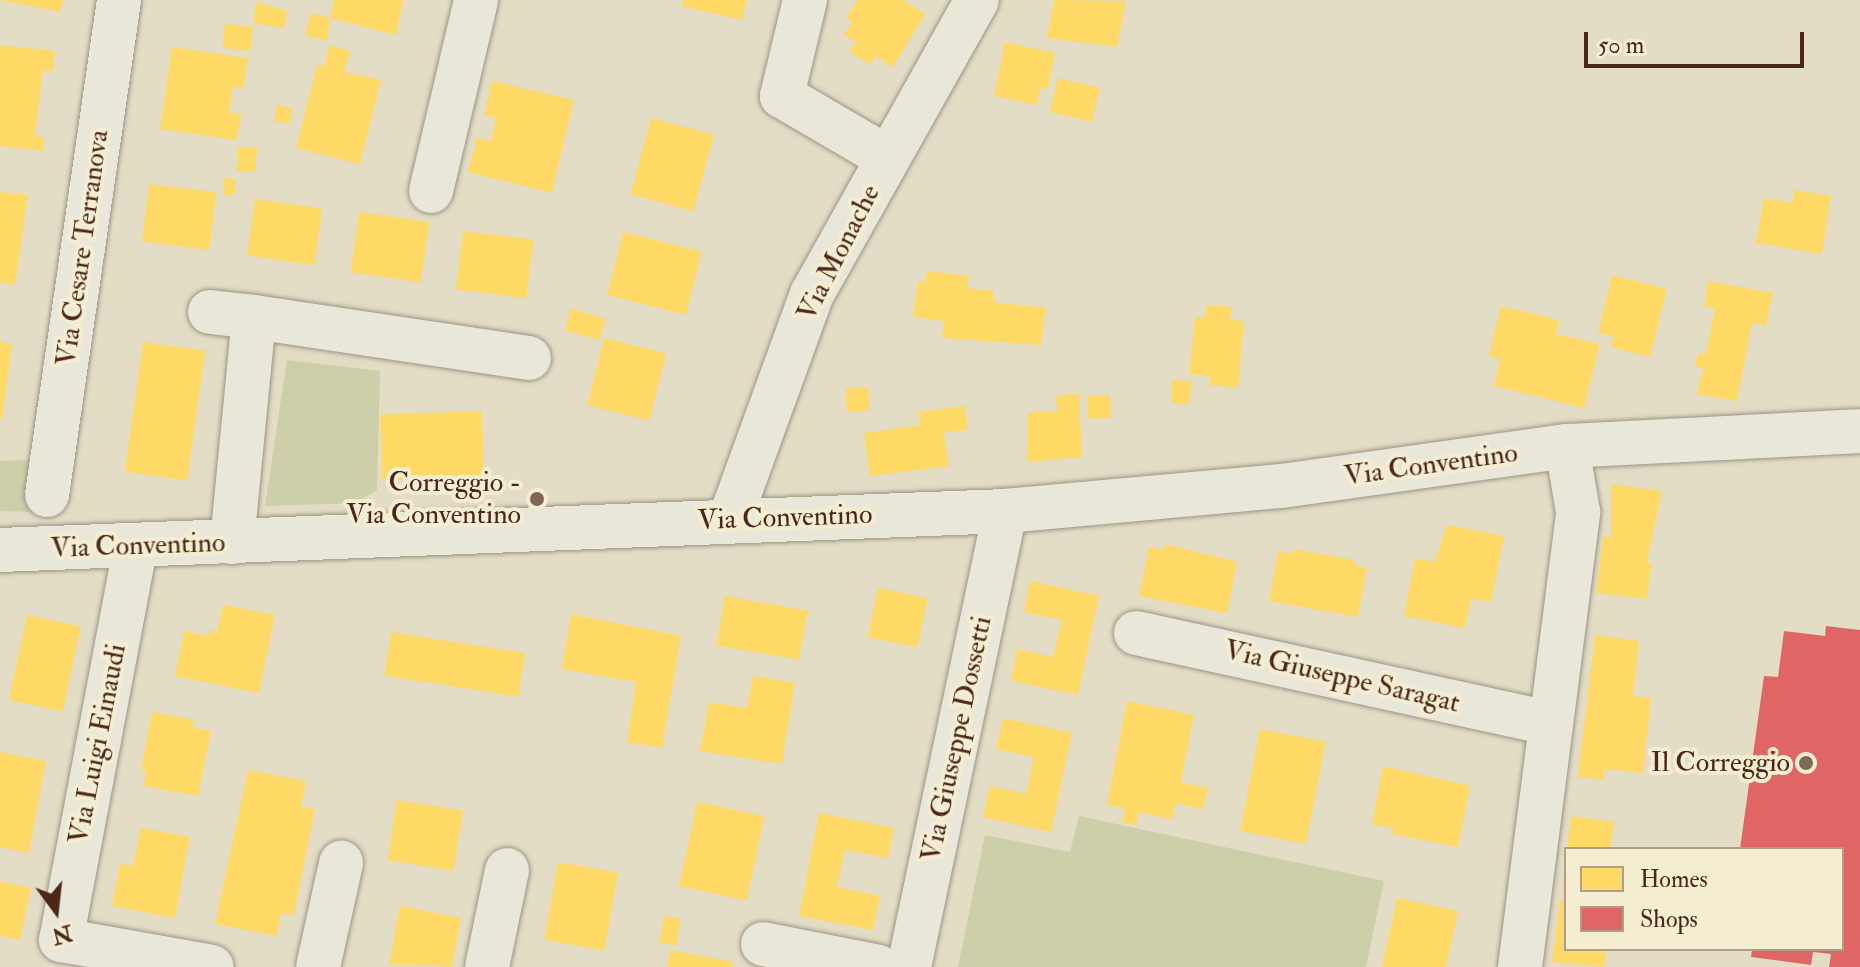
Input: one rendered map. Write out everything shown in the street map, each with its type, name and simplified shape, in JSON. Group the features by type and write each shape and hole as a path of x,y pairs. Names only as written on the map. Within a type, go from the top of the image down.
{"street":[{"name":"Via Cesare Terranova","path":"47,495 119,0"},
{"path":"431,191 476,0"},
{"name":"Via Monache","path":"730,519 812,294 977,0"},
{"path":"808,3 782,96 888,158"},
{"path":"210,312 529,358"},
{"path":"232,542 254,317"},
{"name":"Via Conventino","path":"0,550 135,549 730,519 1005,511 1282,486 1567,446 1860,431"},
{"path":"1520,967 1578,512 1567,446"},
{"name":"Via Giuseppe Dossetti","path":"909,967 1005,511"},
{"name":"Via Luigi Einaudi","path":"135,549 58,953 212,967"},
{"name":"Via Giuseppe Saragat","path":"1136,633 1549,723"},
{"path":"318,967 341,863"},
{"path":"487,967 507,870"},
{"path":"763,944 879,967"}],"green space":[{"path":"287,360 380,371 377,490 356,503 265,506"},
{"path":"45,459 34,512 0,511 0,461"},
{"path":"1079,816 1384,881 1366,967 958,967 985,835 1070,852"}],"building: Homes":[{"path":"0,0 63,0 61,12"},
{"path":"334,0 403,0 396,35 330,18"},
{"path":"683,0 747,0 742,20 681,6"},
{"path":"858,0 903,0 925,14 893,67 875,56 870,64 849,52 856,42 844,35 852,21 846,18"},
{"path":"1054,0 1126,1 1117,47 1047,38"},
{"path":"256,2 287,11 284,28 253,23"},
{"path":"311,13 330,18 327,41 305,35"},
{"path":"225,24 253,27 250,51 222,48"},
{"path":"1005,42 1055,53 1048,89 1040,88 1037,105 994,96"},
{"path":"0,45 55,51 53,71 43,70 35,136 44,137 43,151 0,146"},
{"path":"329,45 350,51 344,72 381,80 360,164 296,148 317,65 324,67"},
{"path":"172,47 248,58 243,88 233,87 229,112 241,114 237,140 160,129"},
{"path":"1058,78 1100,88 1092,122 1050,112"},
{"path":"492,81 574,100 552,193 468,172 477,138 491,141 496,118 484,115"},
{"path":"277,105 293,108 290,124 274,121"},
{"path":"651,118 714,135 693,211 631,194"},
{"path":"238,147 257,148 256,172 237,171"},
{"path":"224,178 236,179 234,195 223,195"},
{"path":"149,184 216,192 209,250 142,242"},
{"path":"1794,190 1831,196 1822,254 1756,243 1764,198 1792,203"},
{"path":"0,192 28,195 15,285 0,282"},
{"path":"255,199 322,208 314,265 247,255"},
{"path":"359,212 429,222 421,282 351,272"},
{"path":"463,231 533,240 526,298 456,290"},
{"path":"623,232 702,252 686,315 607,295"},
{"path":"927,271 969,276 967,288 994,291 993,302 1046,308 1041,345 942,338 944,321 913,317 918,281 925,282"},
{"path":"1612,275 1667,289 1650,357 1611,347 1614,336 1598,333"},
{"path":"1708,281 1773,293 1766,326 1752,323 1737,401 1697,394 1703,368 1695,366 1698,353 1706,354 1715,308 1704,306"},
{"path":"1207,305 1232,307 1230,320 1244,321 1238,388 1210,385 1210,376 1189,374 1195,317 1205,317"},
{"path":"1501,306 1559,320 1556,334 1600,344 1584,408 1494,386 1500,359 1489,356"},
{"path":"571,309 606,319 600,340 565,330"},
{"path":"604,338 666,353 649,420 587,405"},
{"path":"0,342 12,344 2,419 0,419"},
{"path":"143,342 205,351 187,480 125,472"},
{"path":"1172,380 1191,381 1190,404 1171,403"},
{"path":"868,387 870,410 847,412 845,389"},
{"path":"1079,394 1082,457 1028,462 1027,413 1057,411 1056,395"},
{"path":"1110,395 1111,418 1088,419 1087,396"},
{"path":"965,406 968,430 944,432 949,466 870,476 864,433 920,425 918,412"},
{"path":"482,411 484,476 382,480 380,415"},
{"path":"1611,484 1662,491 1647,562 1652,563 1647,599 1596,593 1603,536 1611,537"},
{"path":"1447,525 1504,536 1491,602 1471,599 1465,628 1404,616 1415,558 1435,562"},
{"path":"1165,544 1237,562 1227,613 1139,596 1149,547 1164,550"},
{"path":"1293,549 1355,560 1354,565 1367,568 1358,617 1269,601 1278,551 1293,554"},
{"path":"1030,581 1099,596 1078,695 1011,681 1017,649 1053,657 1062,620 1024,612"},
{"path":"878,588 928,599 917,648 868,637"},
{"path":"725,596 808,611 799,660 716,645"},
{"path":"223,605 275,615 259,693 175,676 184,631 209,636 210,630 217,631"},
{"path":"571,614 681,636 662,748 627,742 636,682 562,669"},
{"path":"27,615 81,626 63,712 9,700"},
{"path":"391,632 525,653 518,697 384,675"},
{"path":"1595,635 1639,641 1633,696 1651,698 1643,773 1605,769 1604,780 1578,777"},
{"path":"753,676 795,683 782,764 700,751 709,702 747,708"},
{"path":"1127,701 1194,715 1181,782 1208,788 1203,809 1176,803 1172,819 1139,812 1136,825 1122,822 1125,808 1107,805"},
{"path":"152,712 194,720 192,727 211,731 198,796 144,786 146,771 141,770"},
{"path":"1003,718 1072,733 1051,832 983,817 990,786 1026,794 1034,757 996,749"},
{"path":"1260,729 1326,742 1306,844 1240,831"},
{"path":"0,752 46,761 29,853 0,847"},
{"path":"1383,766 1470,786 1458,847 1392,834 1393,828 1372,824"},
{"path":"248,770 306,781 301,807 315,809 294,915 281,913 277,936 215,924"},
{"path":"397,800 463,810 454,871 387,860"},
{"path":"697,802 764,816 747,900 679,886"},
{"path":"819,813 894,828 888,858 845,850 837,887 880,896 873,930 799,916"},
{"path":"1571,816 1614,822 1610,847 1567,847"},
{"path":"141,828 190,837 175,918 112,906 120,864 133,866"},
{"path":"558,862 618,873 604,950 544,940"},
{"path":"0,881 31,888 20,940 0,936"},
{"path":"1397,898 1458,911 1446,967 1382,967"},
{"path":"1560,900 1564,901 1564,951 1607,951 1604,967 1552,962"},
{"path":"400,906 461,918 452,967 389,964"},
{"path":"664,916 681,919 676,946 659,943"},
{"path":"670,950 733,962 732,967 667,967"}],"building: Shops":[{"name":"Il Correggio","path":"1826,626 1860,630 1860,967 1829,967 1831,954 1813,952 1811,965 1751,957 1752,951 1844,951 1844,847 1740,847 1764,676 1778,677 1784,631 1825,636"}],"place":[{"name":"Correggio - Via Conventino","path":"537,499"},
{"name":"Il Correggio","path":"1806,763"}]}
